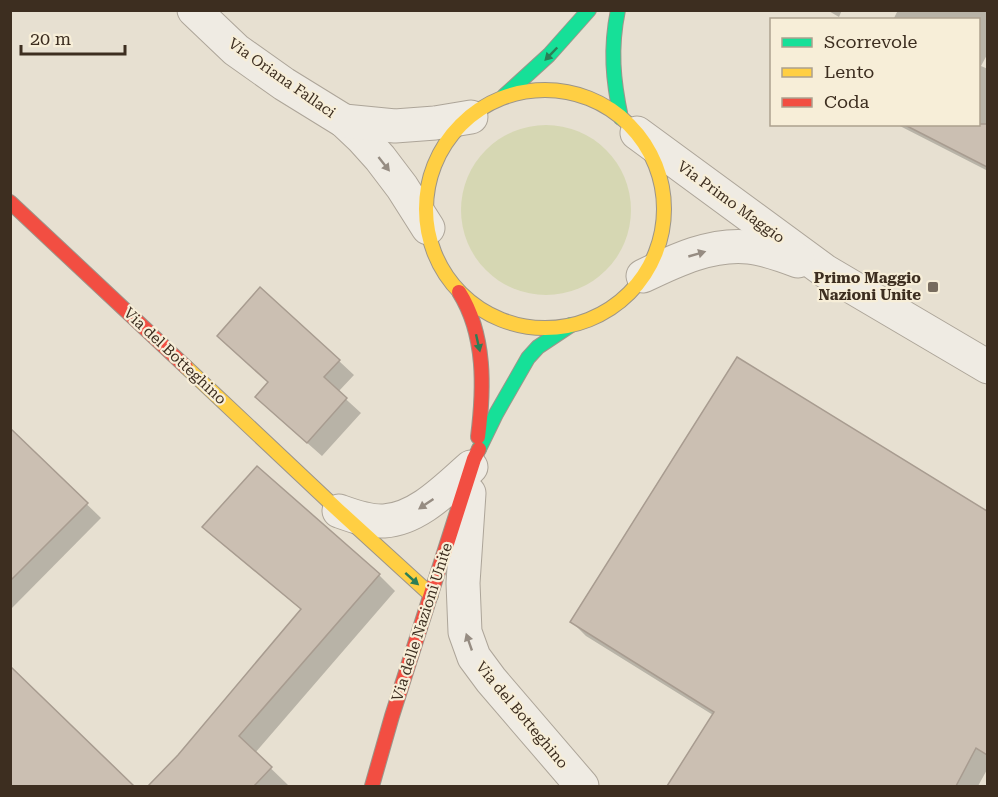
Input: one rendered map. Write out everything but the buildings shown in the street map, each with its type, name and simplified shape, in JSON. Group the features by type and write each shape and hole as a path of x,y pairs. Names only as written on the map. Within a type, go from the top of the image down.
{"street":[{"name":"Via Oriana Fallaci","path":"194,10 236,50 284,84 344,121 380,158 428,228"},
{"path":"502,98 570,35 589,10"},
{"path":"618,10 611,64 614,87 629,126"},
{"path":"543,90 585,97 604,106 629,126 652,157 657,169 664,210 660,238 651,264 631,291 617,304 591,318 555,327 519,325 502,319 471,301 458,289 438,261 428,228 426,210 431,174 447,142 458,129 486,106 502,98 543,90"},
{"name":"Via Oriana Fallaci","path":"344,121 395,126 471,117"},
{"name":"Via Primo Maggio","path":"629,126 825,271 987,367"},
{"name":"Via del Botteghino","path":"10,202 430,595"},
{"name":"Via Primo Maggio","path":"643,276 669,263 695,254 738,246 777,253 825,271"},
{"name":"Via delle Nazioni Unite","path":"458,289 470,312 479,348 483,378 473,463"},
{"name":"Via delle Nazioni Unite","path":"372,786 392,716 473,463 496,414 528,358 538,347 573,324"},
{"name":"Via del Botteghino","path":"339,511 362,519 384,521 405,516 425,506 473,463"},
{"name":"Via del Botteghino","path":"473,463 463,583 465,632 469,644 491,681 582,786"}],"green space":[{"path":"546,125 578,132 606,150 624,178 631,210 624,242 606,270 578,288 546,295 514,288 486,270 468,242 461,210 468,178 486,150 514,132"}],"traffic: fast":[{"path":"504,96 549,55 589,10"},
{"path":"618,10 614,38 614,64 621,118"},
{"path":"479,449 528,358 538,347 571,325"}],"traffic: slow":[{"path":"545,90 590,99 611,110 629,125 644,143 655,164 664,209 655,254 644,275 629,293 611,308 590,319 545,328 500,319 479,308 461,293 446,275 435,254 426,209 435,164 446,143 461,125 479,110 500,99 545,90"},
{"path":"186,367 431,595"}],"traffic: jam":[{"path":"10,202 186,367"},
{"path":"459,292 474,326 481,363 478,437"},
{"path":"372,786 392,716 479,449"}],"place":[{"name":"Primo Maggio Nazioni Unite","path":"933,287"}]}
